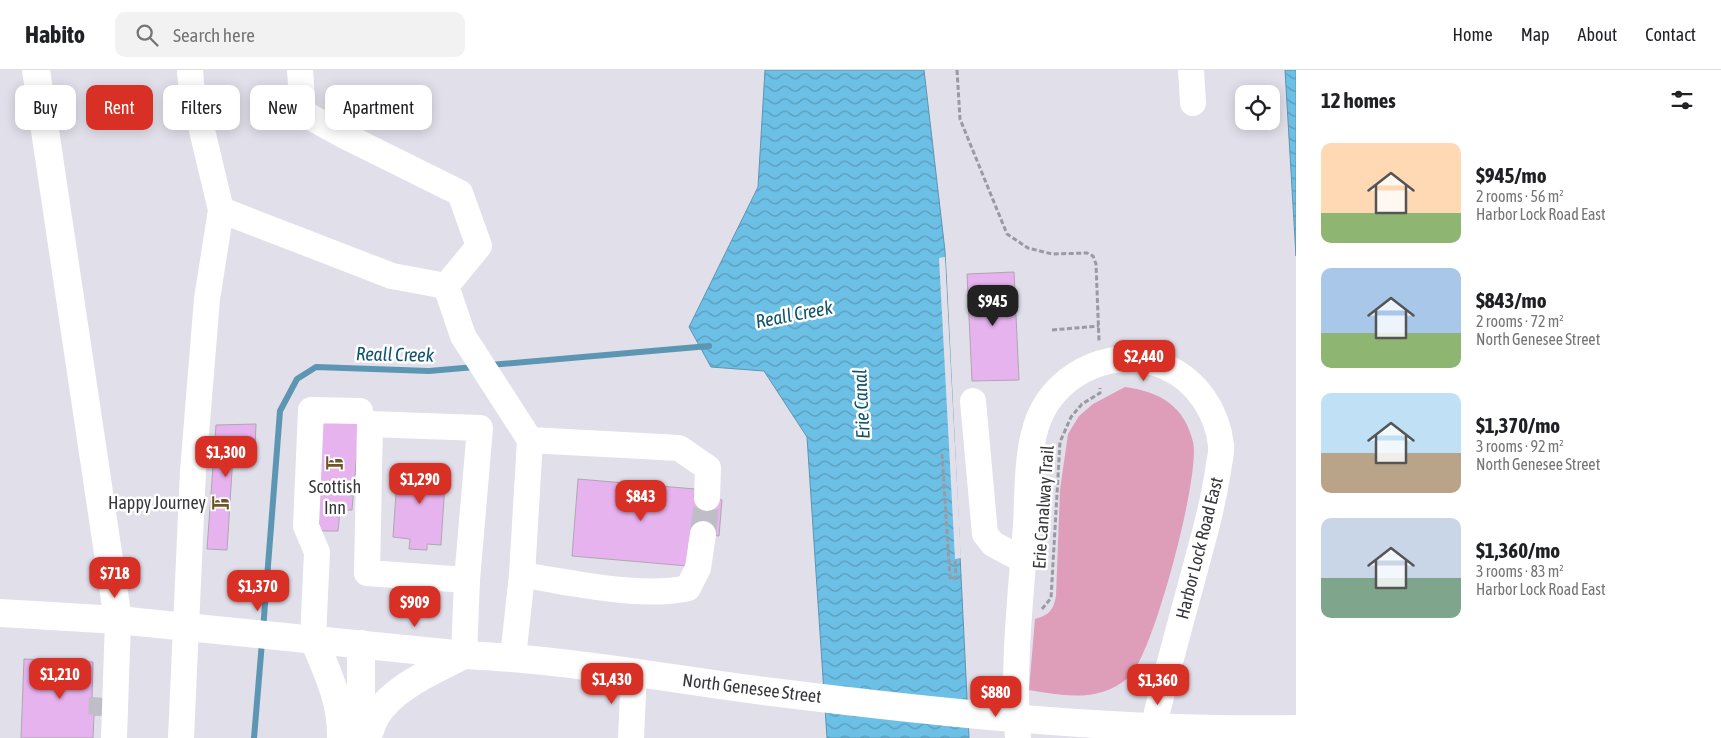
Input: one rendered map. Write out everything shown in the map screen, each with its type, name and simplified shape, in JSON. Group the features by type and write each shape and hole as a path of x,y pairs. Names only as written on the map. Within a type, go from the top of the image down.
{"main road":[{"path":"36,70 118,620"},
{"name":"North Genesee Street","path":"0,613 118,620 313,638 464,655 513,657 767,691 1086,728 1153,728 1229,732 1296,729"},
{"path":"313,638 333,685 341,724 341,738"},
{"path":"361,644 361,738"},
{"path":"368,738 376,716 397,694 428,673 464,655"}],"street":[{"path":"181,738 194,472 207,299 221,210 190,84 190,70"},
{"path":"300,70 303,113 460,193 479,246 446,286"},
{"path":"1191,70 1193,103"},
{"path":"221,210 392,276 446,286"},
{"path":"446,286 463,336 530,440 522,575 513,657"},
{"name":"Harbor Lock Road East","path":"1018,738 1014,694 1023,560 1031,453 1040,418 1058,387 1081,370 1117,359 1146,361 1166,367 1191,384 1209,403 1219,431 1221,448 1212,506 1153,728"},
{"path":"974,401 985,534 993,544 1023,560"},
{"path":"313,638 317,552 306,526 311,410 360,411"},
{"path":"464,655 467,580 480,428 370,424 368,573 467,580"},
{"path":"530,440 679,448 708,468 707,498"},
{"path":"522,575 630,590 669,592 688,588 698,568 703,534"},
{"path":"107,722 117,654 118,620"},
{"path":"107,722 106,679 117,654"},
{"path":"631,738 634,673"}],"path":[{"path":"957,70 960,119 1007,234 1028,248 1052,254 1086,253 1093,256 1096,264 1100,349"},
{"path":"1052,330 1099,326"},
{"name":"Erie Canalway Trail","path":"1037,611 1046,607 1051,598 1060,442 1071,417 1082,404 1100,393 1100,384"},
{"path":"942,454 950,578 956,578 955,558"}],"shaded area":[{"path":"1125,387 1149,392 1169,402 1184,418 1193,442 1194,460 1190,489 1183,525 1162,602 1139,662 1129,677 1118,685 1106,691 1081,696 1029,690 1035,619 1050,612 1056,596 1060,490 1068,434 1079,416 1093,404"}],"water":[{"name":"Erie Canal","path":"765,70 924,70 945,251 969,738 827,738 807,437 764,371 711,367 689,327 758,187"},
{"path":"1285,70 1296,70 1296,256"}],"pier":[{"path":"945,257 961,558 955,559 939,258"}],"building":[{"path":"1014,272 1019,380 972,381 967,274"},
{"name":"Scottish Inn","path":"316,414 360,417 352,510 340,510 338,531 319,531"},
{"name":"Happy Journey","path":"256,424 255,450 233,455 227,550 207,549 216,425"},
{"path":"398,464 446,468 441,545 427,544 427,550 409,549 410,539 393,537"},
{"path":"578,479 695,489 694,497 722,500 719,536 691,533 688,566 572,556"},
{"path":"24,659 93,662 92,698 113,699 112,715 94,715 93,738 21,738"}],"waterway":[{"name":"Reall Creek","path":"490,365 709,346"},
{"name":"Reall Creek","path":"263,630 280,411 297,379 316,367 429,371 475,367"},
{"name":"Reall Creek","path":"254,738 262,642"}],"tunnel":[{"path":"703,534 707,498"},
{"path":"101,715 102,698"}],"place":[{"name":"Scottish Inn","path":"335,463"},
{"name":"Happy Journey","path":"220,502"}]}
